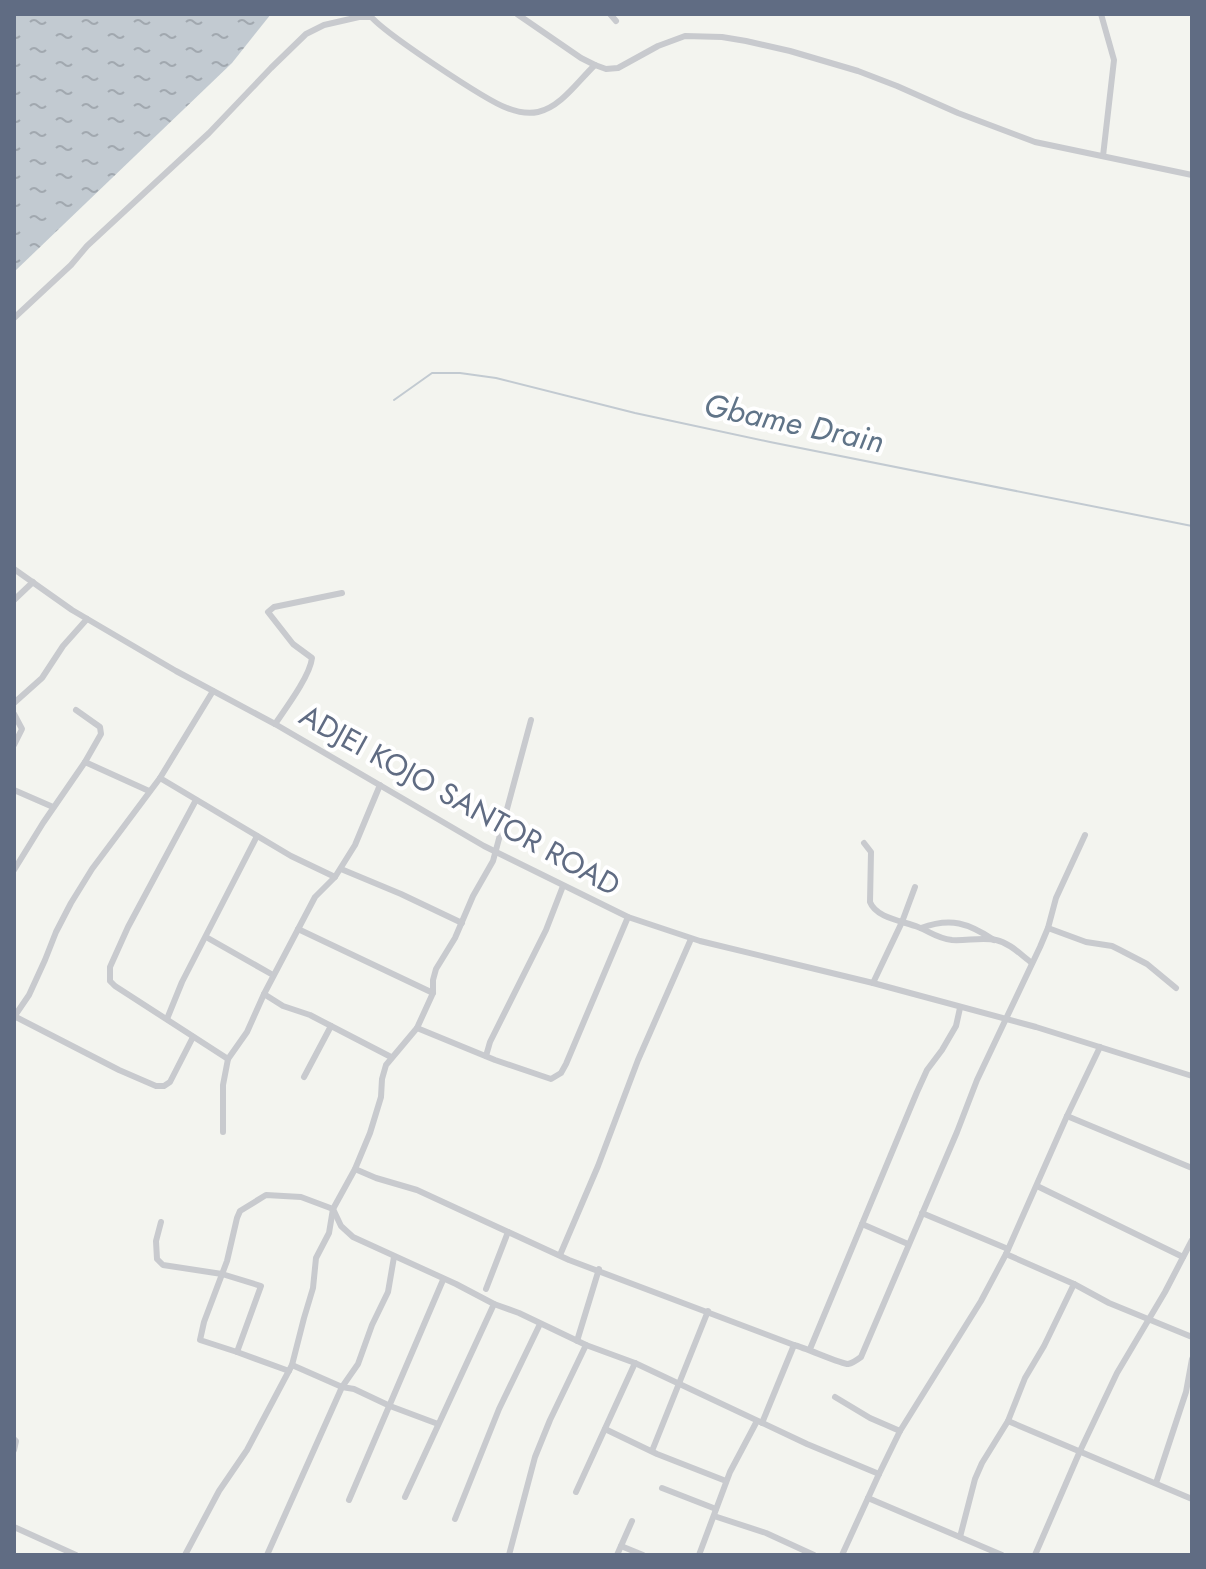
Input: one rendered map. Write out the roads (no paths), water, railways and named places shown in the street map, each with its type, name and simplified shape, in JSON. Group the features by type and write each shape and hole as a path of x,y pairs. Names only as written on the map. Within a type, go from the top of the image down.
{"street":[{"path":"517,14 581,58 606,69 618,68 658,46 685,36 746,41 858,71 1016,136 1192,175"},
{"path":"610,14 616,21"},
{"path":"1101,14 1114,60 1103,156"},
{"path":"14,318 209,133 306,34 324,25 370,16 409,46 496,103 521,112 534,113 546,109 570,91 595,65"},
{"name":"ADJEI KOJO SANTOR ROAD","path":"14,569 87,619 495,851 628,917 691,939 1006,1019 1192,1076"},
{"path":"14,600 33,582"},
{"path":"275,724 311,666 312,658 293,644 268,612 274,607 342,593"},
{"path":"14,703 42,678 63,646 87,619"},
{"path":"193,1037 170,1082 156,1086 14,1016 29,995 71,903 92,869 160,778 213,691"},
{"path":"14,870 101,734 100,727 76,710"},
{"path":"14,714 22,729 14,745"},
{"path":"185,1555 291,1368 313,1288 316,1258 329,1233 333,1209 370,1133 381,1097 382,1079 391,1057 417,1028 433,993 436,969 493,861 531,720"},
{"path":"85,762 149,791"},
{"path":"160,778 308,865 335,877"},
{"path":"223,1132 223,1085 228,1059 247,1032 273,975 315,897 335,877 355,845 380,785"},
{"path":"14,790 53,807"},
{"path":"196,800 128,927 109,975 115,986 228,1059"},
{"path":"355,1169 417,1190 560,1255 851,1364 861,1357 977,1080 1048,928 1056,898 1085,835"},
{"path":"167,1019 182,982 257,836"},
{"path":"864,843 871,852 871,906 889,917 940,938 994,940"},
{"path":"341,869 462,923"},
{"path":"486,1056 490,1042 546,930 563,886"},
{"path":"873,983 915,887"},
{"path":"417,1028 551,1079 561,1073 628,917"},
{"path":"921,928 948,921 974,928 1008,945 1032,963"},
{"path":"1048,928 1086,942 1112,946 1147,964 1176,988"},
{"path":"298,929 433,993"},
{"path":"206,937 273,975"},
{"path":"560,1255 638,1060 691,939"},
{"path":"264,994 391,1057"},
{"path":"810,1349 917,1092 927,1070 956,1026 960,1008"},
{"path":"304,1077 331,1026"},
{"path":"842,1555 900,1431 981,1301 1007,1252 1100,1047"},
{"path":"1067,1116 1192,1168"},
{"path":"1037,1186 1183,1257"},
{"path":"438,1424 354,1389 200,1340 240,1211 266,1195 301,1197 333,1209 341,1226 353,1237 394,1257 879,1474"},
{"path":"922,1213 1109,1303 1192,1337"},
{"path":"161,1222 156,1241 157,1259 163,1265 222,1274 261,1286 237,1352"},
{"path":"862,1224 908,1244"},
{"path":"486,1289 508,1232"},
{"path":"1035,1555 1080,1451 1130,1349 1192,1240"},
{"path":"267,1555 342,1387 358,1364 388,1292 394,1257"},
{"path":"577,1341 599,1269"},
{"path":"349,1500 443,1280"},
{"path":"960,1537 975,1479 1008,1421 1025,1378 1074,1284"},
{"path":"405,1497 494,1304"},
{"path":"652,1451 708,1311"},
{"path":"455,1519 499,1409 540,1324"},
{"path":"509,1555 535,1457 586,1345"},
{"path":"699,1555 726,1481 760,1422 794,1345"},
{"path":"1156,1483 1186,1392 1192,1359"},
{"path":"576,1492 635,1363"},
{"path":"835,1397 900,1431"},
{"path":"1008,1421 1192,1499"},
{"path":"605,1429 726,1481"},
{"path":"14,1439 17,1444 14,1450"},
{"path":"662,1488 814,1555"},
{"path":"868,1498 1002,1555"},
{"path":"617,1555 632,1521"},
{"path":"14,1527 76,1555"},
{"path":"621,1546 643,1555"}],"water":[{"path":"14,14 271,14 232,63 14,272"}],"waterway":[{"name":"Gbame Drain","path":"394,400 432,373 496,378 635,413 770,442 1192,526"}]}
